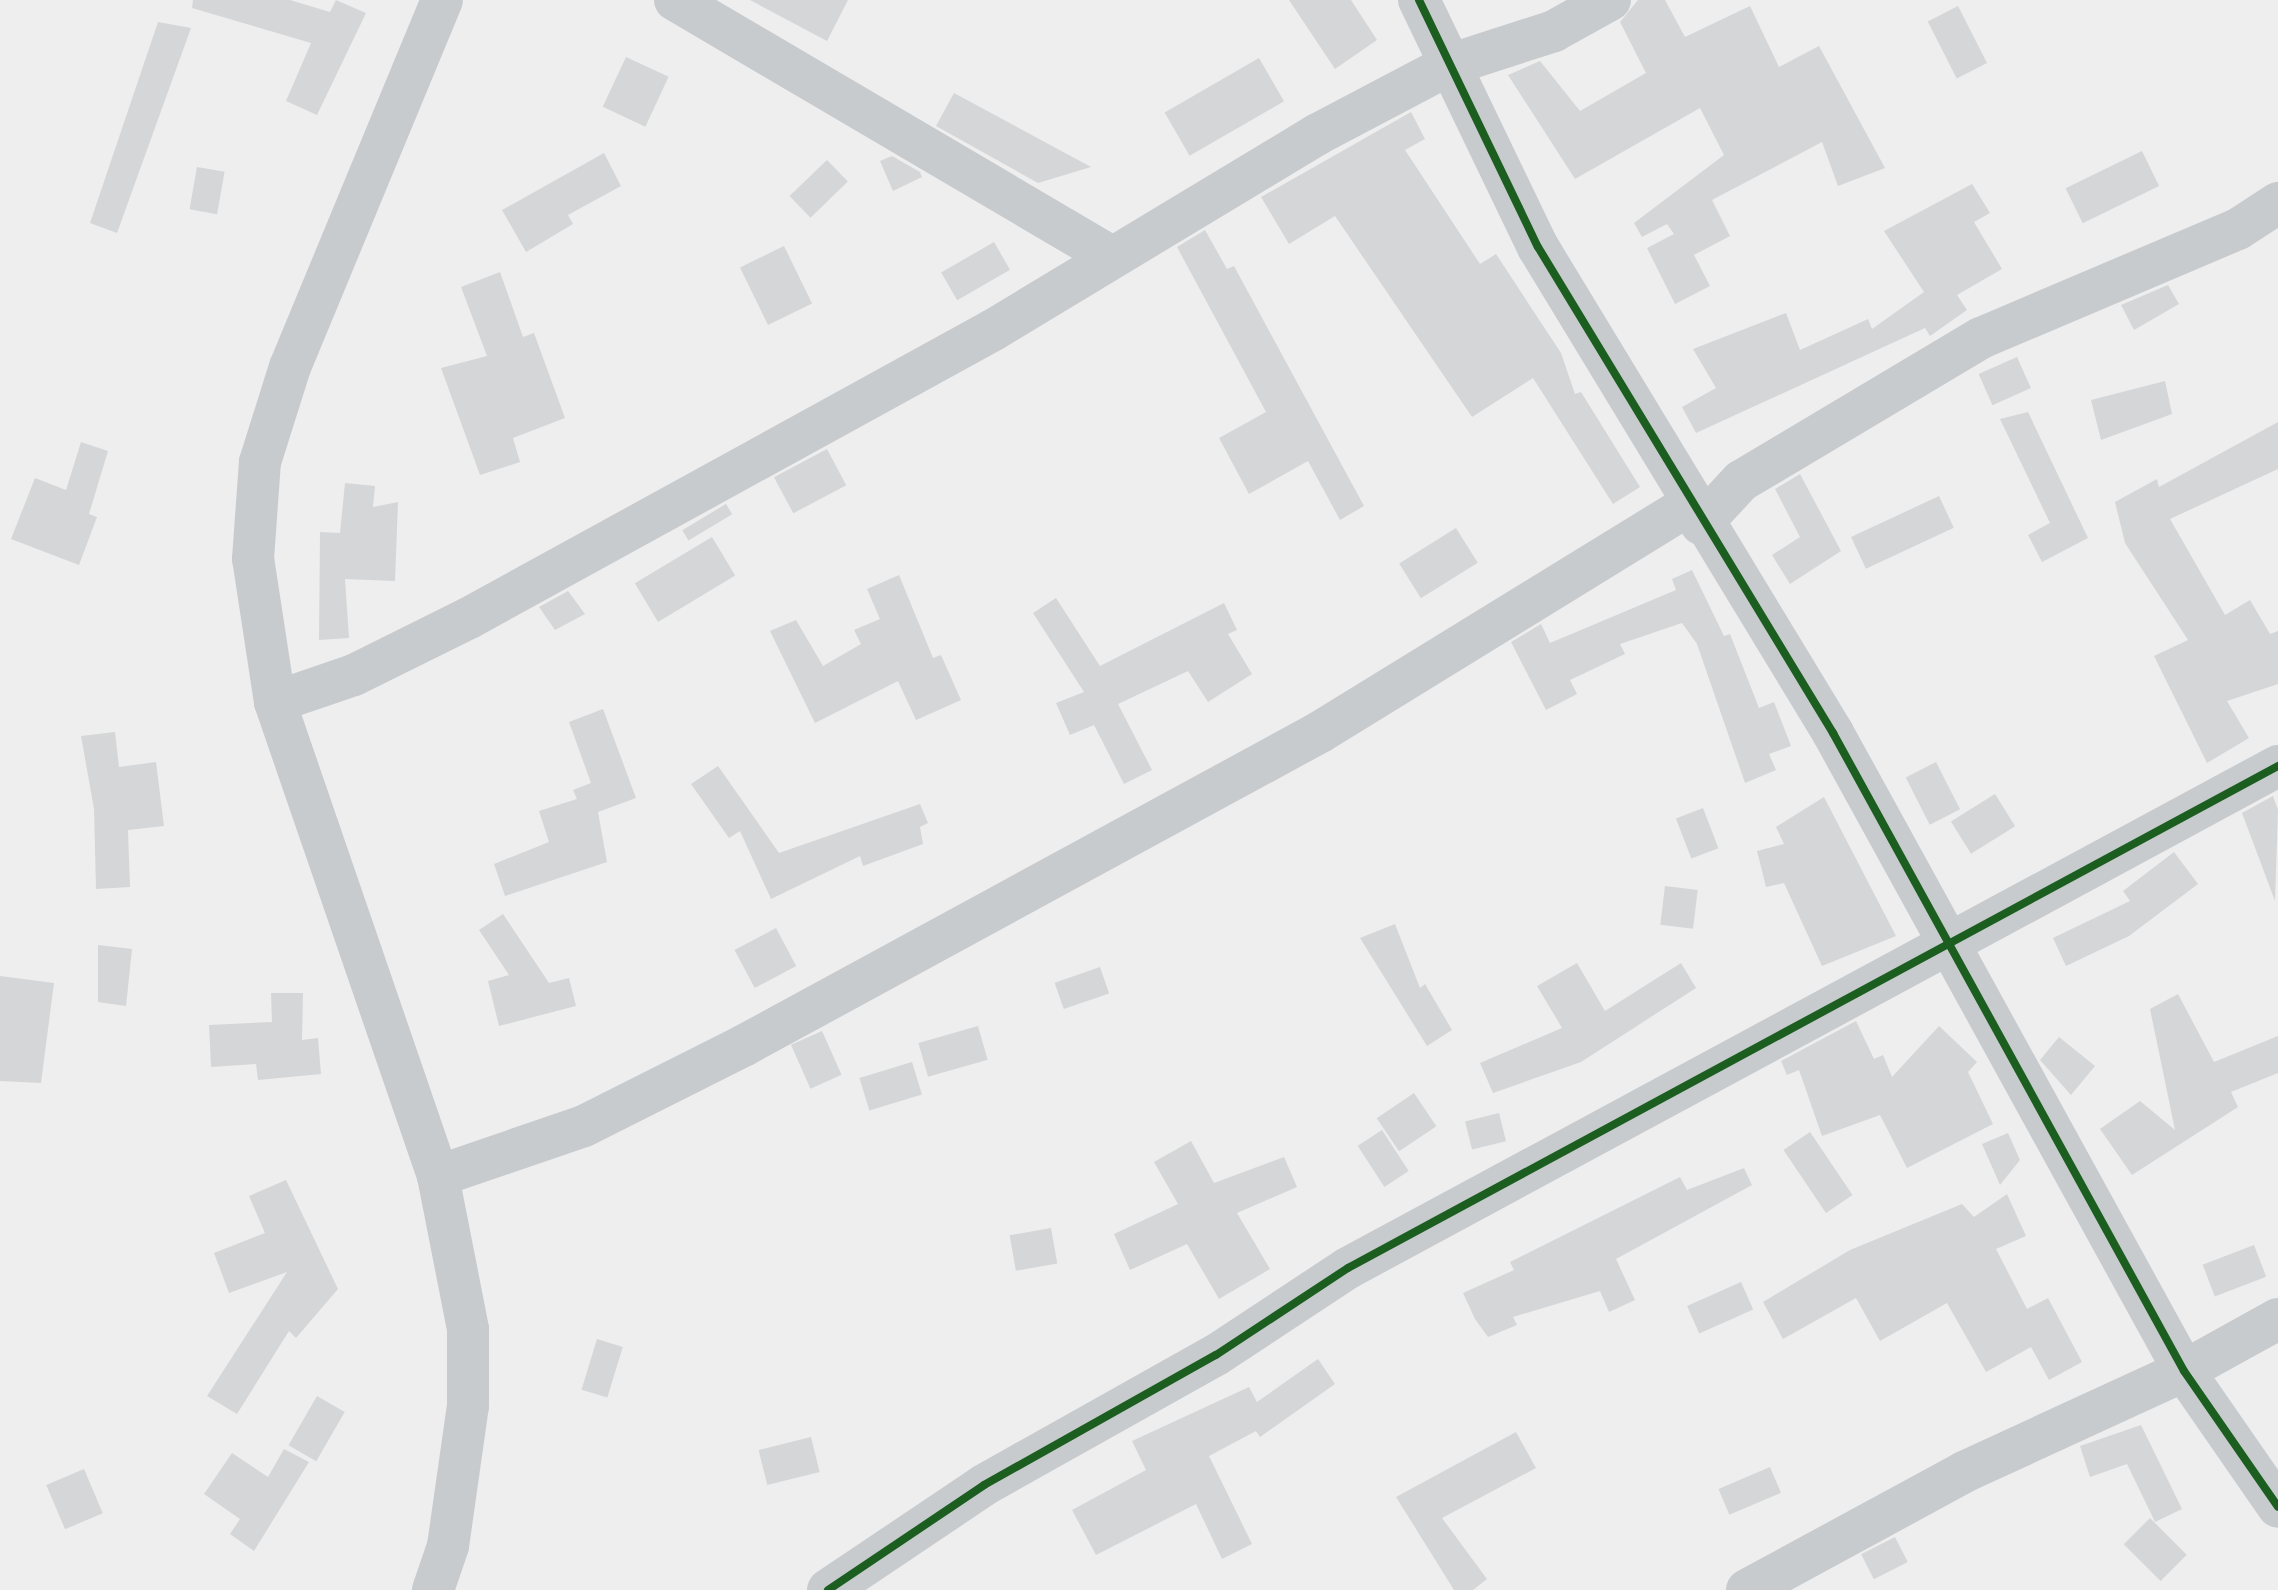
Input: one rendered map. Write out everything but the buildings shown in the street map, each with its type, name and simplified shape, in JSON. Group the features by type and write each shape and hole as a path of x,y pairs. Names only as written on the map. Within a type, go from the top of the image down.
{"street":[{"path":"433,1590 448,1546 468,1406 468,1329 438,1176 275,702 253,559 260,462 290,367 442,0"},
{"path":"675,0 1112,257"},
{"path":"1419,0 1538,247 1695,515 1833,733 2184,1371 2278,1507"},
{"path":"275,702 354,675 469,618 993,330 1112,257 1449,65 1554,31 1610,0"},
{"path":"438,1176 584,1126 743,1046 1320,732 1695,515 1741,481 1981,338 2238,229 2278,203"},
{"path":"828,1590 984,1485 1216,1355 1348,1268 2278,766"},
{"path":"1747,1590 2062,1423 2184,1371 2278,1319"}],"cycle path":[{"path":"1419,0 1538,247 1833,733 2184,1371 2278,1507"},
{"path":"828,1590 984,1485 1216,1355 1348,1268 2278,766"}]}
